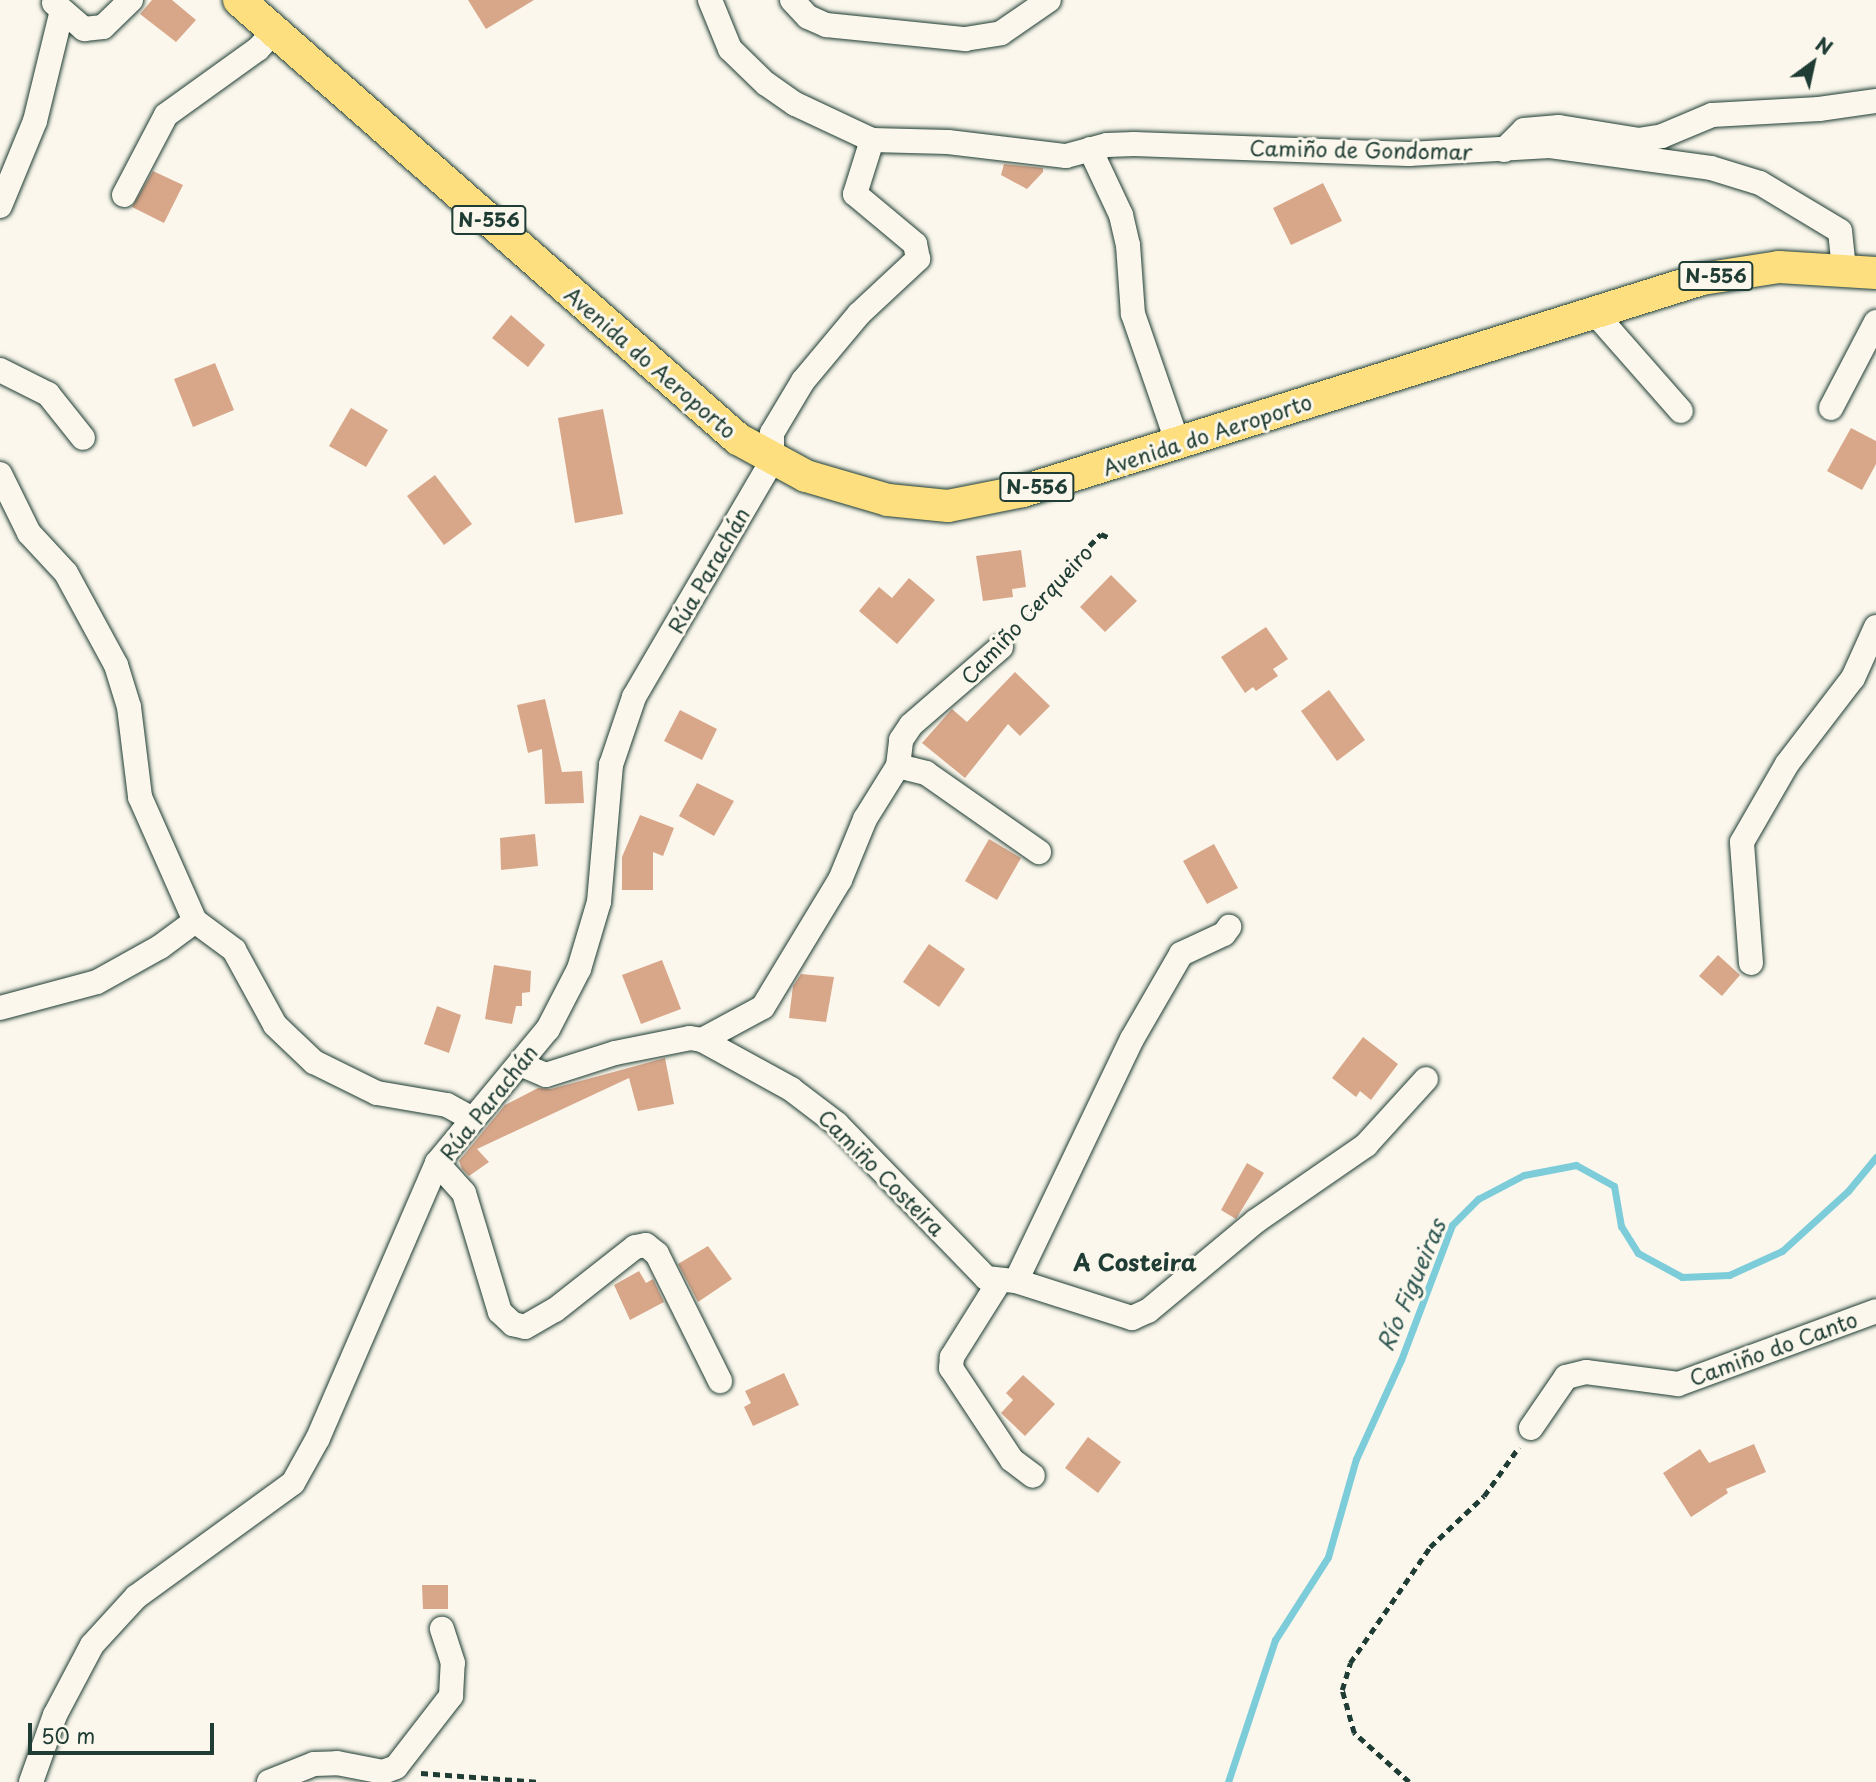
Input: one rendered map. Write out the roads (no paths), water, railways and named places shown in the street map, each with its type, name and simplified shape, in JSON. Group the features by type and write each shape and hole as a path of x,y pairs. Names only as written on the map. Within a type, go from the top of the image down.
{"main road":[{"name":"Avenida do Aeroporto","path":"239,0 702,409 772,461 830,485 888,500 948,506 1023,491 1593,311 1741,271 1843,267 1876,273"}],"street":[{"path":"0,206 35,121 57,7 84,29 103,27 131,0"},
{"name":"Camiño de Gondomar","path":"710,0 730,49 766,84 795,104 872,141 948,142 1056,155 1134,144 1409,154 1550,146 1736,173 1840,231 1843,267"},
{"path":"792,0 808,18 826,25 965,39 1001,33 1049,0"},
{"path":"124,195 166,115 258,49 274,31"},
{"path":"1504,150 1524,130 1559,127 1638,140 1662,136 1712,115 1819,109 1876,101"},
{"path":"772,461 772,433 803,381 859,314 918,259 915,244 855,194 872,141"},
{"path":"1090,149 1121,215 1128,245 1132,314 1178,444"},
{"path":"1593,311 1681,411"},
{"path":"1831,408 1876,322"},
{"path":"0,370 48,394 83,439"},
{"name":"Rúa Parachán","path":"32,1782 55,1715 92,1645 136,1597 293,1483 318,1438 437,1163 470,1118 520,1064 548,1028 591,937 599,902 611,765 623,720 772,461"},
{"path":"0,474 29,533 66,573 116,665 129,707 140,797 195,921 234,950 275,1025 314,1062 376,1093 447,1105 470,1118"},
{"path":"1751,963 1742,842 1787,764 1853,678 1876,627"},
{"name":"Camiño Cerqueiro","path":"702,1040 763,1007 840,880 865,819 898,766 901,740 911,725 1001,647"},
{"path":"898,766 926,773 1039,852"},
{"path":"0,1008 97,982 160,947 195,921"},
{"path":"1033,1476 1012,1460 951,1368 952,1357 1008,1281 1132,1039 1181,954 1224,934 1228,928"},
{"path":"520,1064 546,1075 615,1053 690,1038 702,1040"},
{"name":"Camiño Costeira","path":"702,1040 791,1089 823,1112 986,1278 1008,1281 1118,1317 1132,1318 1148,1311 1256,1221 1366,1144 1426,1080"},
{"path":"437,1163 464,1192 500,1312 513,1324 525,1327 545,1316 635,1247 646,1245 657,1254 720,1381"},
{"name":"Camiño do Canto","path":"1531,1428 1566,1377 1586,1372 1678,1384 1876,1311"},
{"path":"269,1782 314,1764 337,1763 383,1772 396,1767 451,1696 453,1663 442,1629"}],"waterway":[{"name":"Río Figueiras","path":"1228,1782 1275,1640 1328,1557 1356,1459 1401,1360 1452,1225 1478,1199 1524,1175 1576,1165 1614,1186 1621,1226 1638,1253 1682,1277 1729,1275 1782,1251 1848,1191 1876,1157"}],"district":[{"name":"A Costeira","path":"1135,1262"}]}
